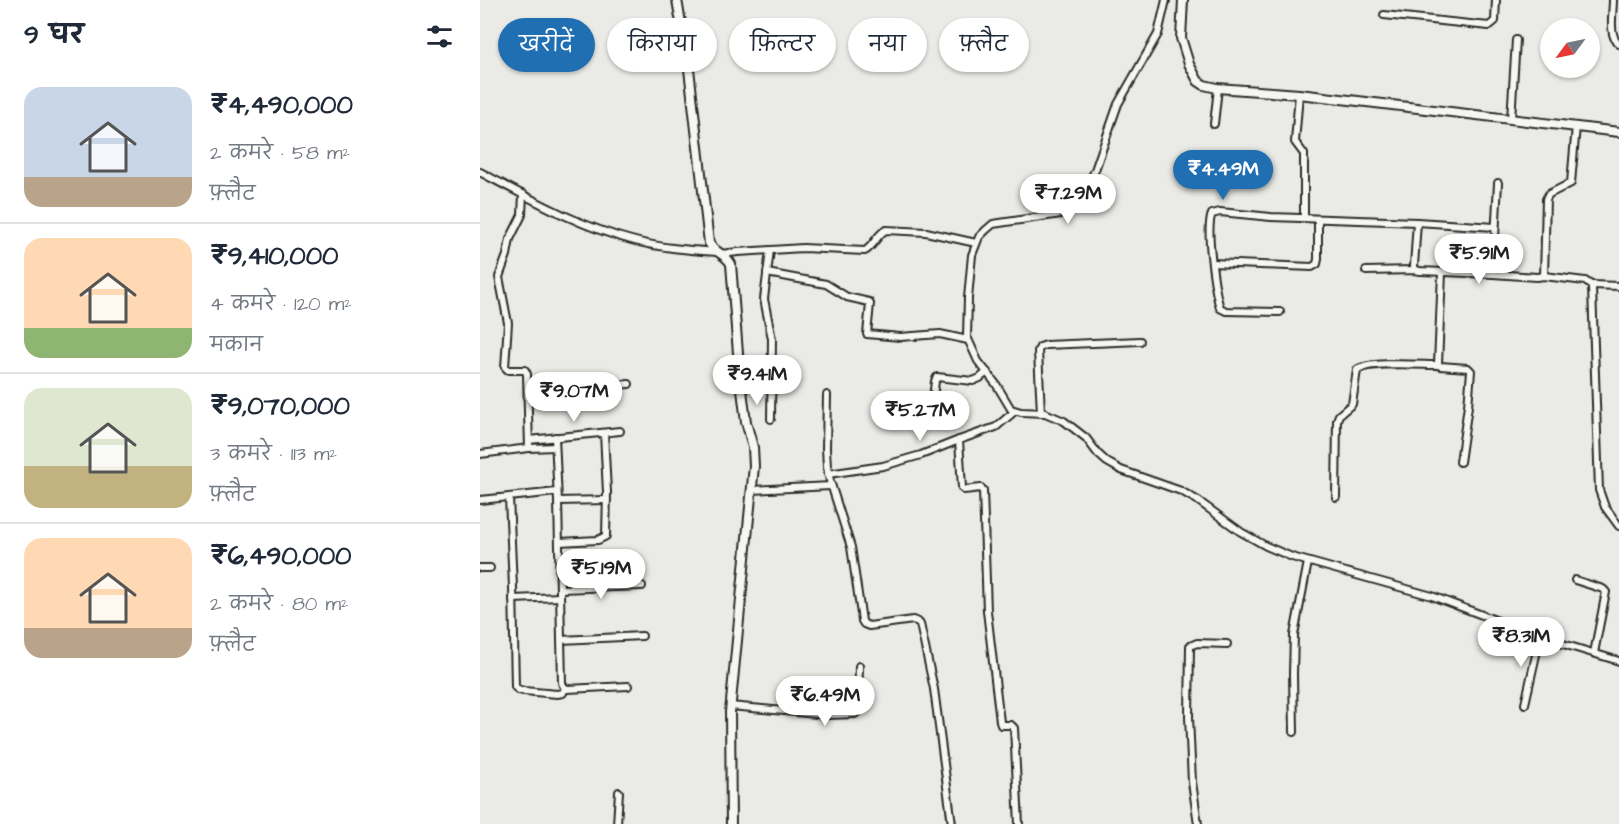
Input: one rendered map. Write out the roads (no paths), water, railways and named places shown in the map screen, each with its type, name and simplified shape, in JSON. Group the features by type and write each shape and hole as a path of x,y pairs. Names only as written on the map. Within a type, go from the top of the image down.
{"street":[{"path":"677,0 689,69 706,227 712,248 726,256 730,264 742,395 754,455 730,706 731,824"},
{"path":"1166,0 1158,34 1118,104 1095,170 1081,201 1073,209 1061,214 993,224 976,243 970,270 968,340 978,361 1009,406 1015,411 1056,417 1072,426 1086,438 1107,462 1121,470 1181,491 1241,532 1266,546 1308,562 1432,596 1540,637 1619,661"},
{"path":"1183,0 1181,33 1189,64 1198,81 1204,85 1619,132"},
{"path":"1384,15 1489,26 1495,21 1496,0"},
{"path":"1613,0 1612,36 1619,44"},
{"path":"1511,119 1516,40"},
{"path":"1214,124 1218,88"},
{"path":"1299,94 1295,142 1304,154 1304,218"},
{"path":"1544,276 1546,200 1549,194 1571,183 1576,126"},
{"path":"480,172 589,226 634,241 687,249 719,253 803,248 865,251 886,230 926,232 976,243"},
{"path":"1493,274 1498,183"},
{"path":"523,194 522,215 510,239 498,279 508,323 505,367 508,370 526,372 529,448"},
{"path":"1280,312 1220,308 1212,263 1210,220 1212,214 1220,212 1318,219 1495,226"},
{"path":"1212,263 1312,267 1317,264 1318,259 1318,219"},
{"path":"1415,270 1417,222"},
{"path":"770,250 764,299 772,339 771,419"},
{"path":"1366,271 1415,270 1544,276 1585,281 1591,285 1619,286"},
{"path":"767,273 826,284 847,297 869,302 867,334 900,337 940,333 968,340"},
{"path":"1438,365 1442,273"},
{"path":"1591,285 1599,490 1605,507 1619,526"},
{"path":"1041,413 1038,351 1040,347 1140,340"},
{"path":"1336,497 1337,420 1339,415 1352,406 1357,370 1363,367 1438,365 1468,368 1471,371 1460,462"},
{"path":"932,407 937,377 973,381 987,372"},
{"path":"528,393 629,384"},
{"path":"827,394 828,474 851,547 864,624 869,626 913,620 920,624 934,688 952,824"},
{"path":"828,474 892,464 921,455 996,427 1015,411"},
{"path":"530,440 620,431"},
{"path":"559,542 603,539 606,536 604,433"},
{"path":"555,437 562,683 565,688"},
{"path":"959,440 962,488 965,490 981,488 983,490 987,611 1000,722 1014,728 1019,824"},
{"path":"480,454 555,447"},
{"path":"752,490 831,486"},
{"path":"480,500 557,492"},
{"path":"509,497 515,687 524,691 557,694 563,693 565,688"},
{"path":"558,501 607,500"},
{"path":"1294,732 1294,635 1308,562"},
{"path":"480,568 490,568"},
{"path":"1575,580 1606,592 1594,653"},
{"path":"560,589 642,586"},
{"path":"513,599 561,597"},
{"path":"561,640 642,636"},
{"path":"1525,704 1540,637"},
{"path":"1198,824 1192,782 1189,648 1191,644 1197,643 1227,644"},
{"path":"730,706 817,714 855,714 858,706 859,666"},
{"path":"565,688 628,686"},
{"path":"617,824 619,792"}]}
